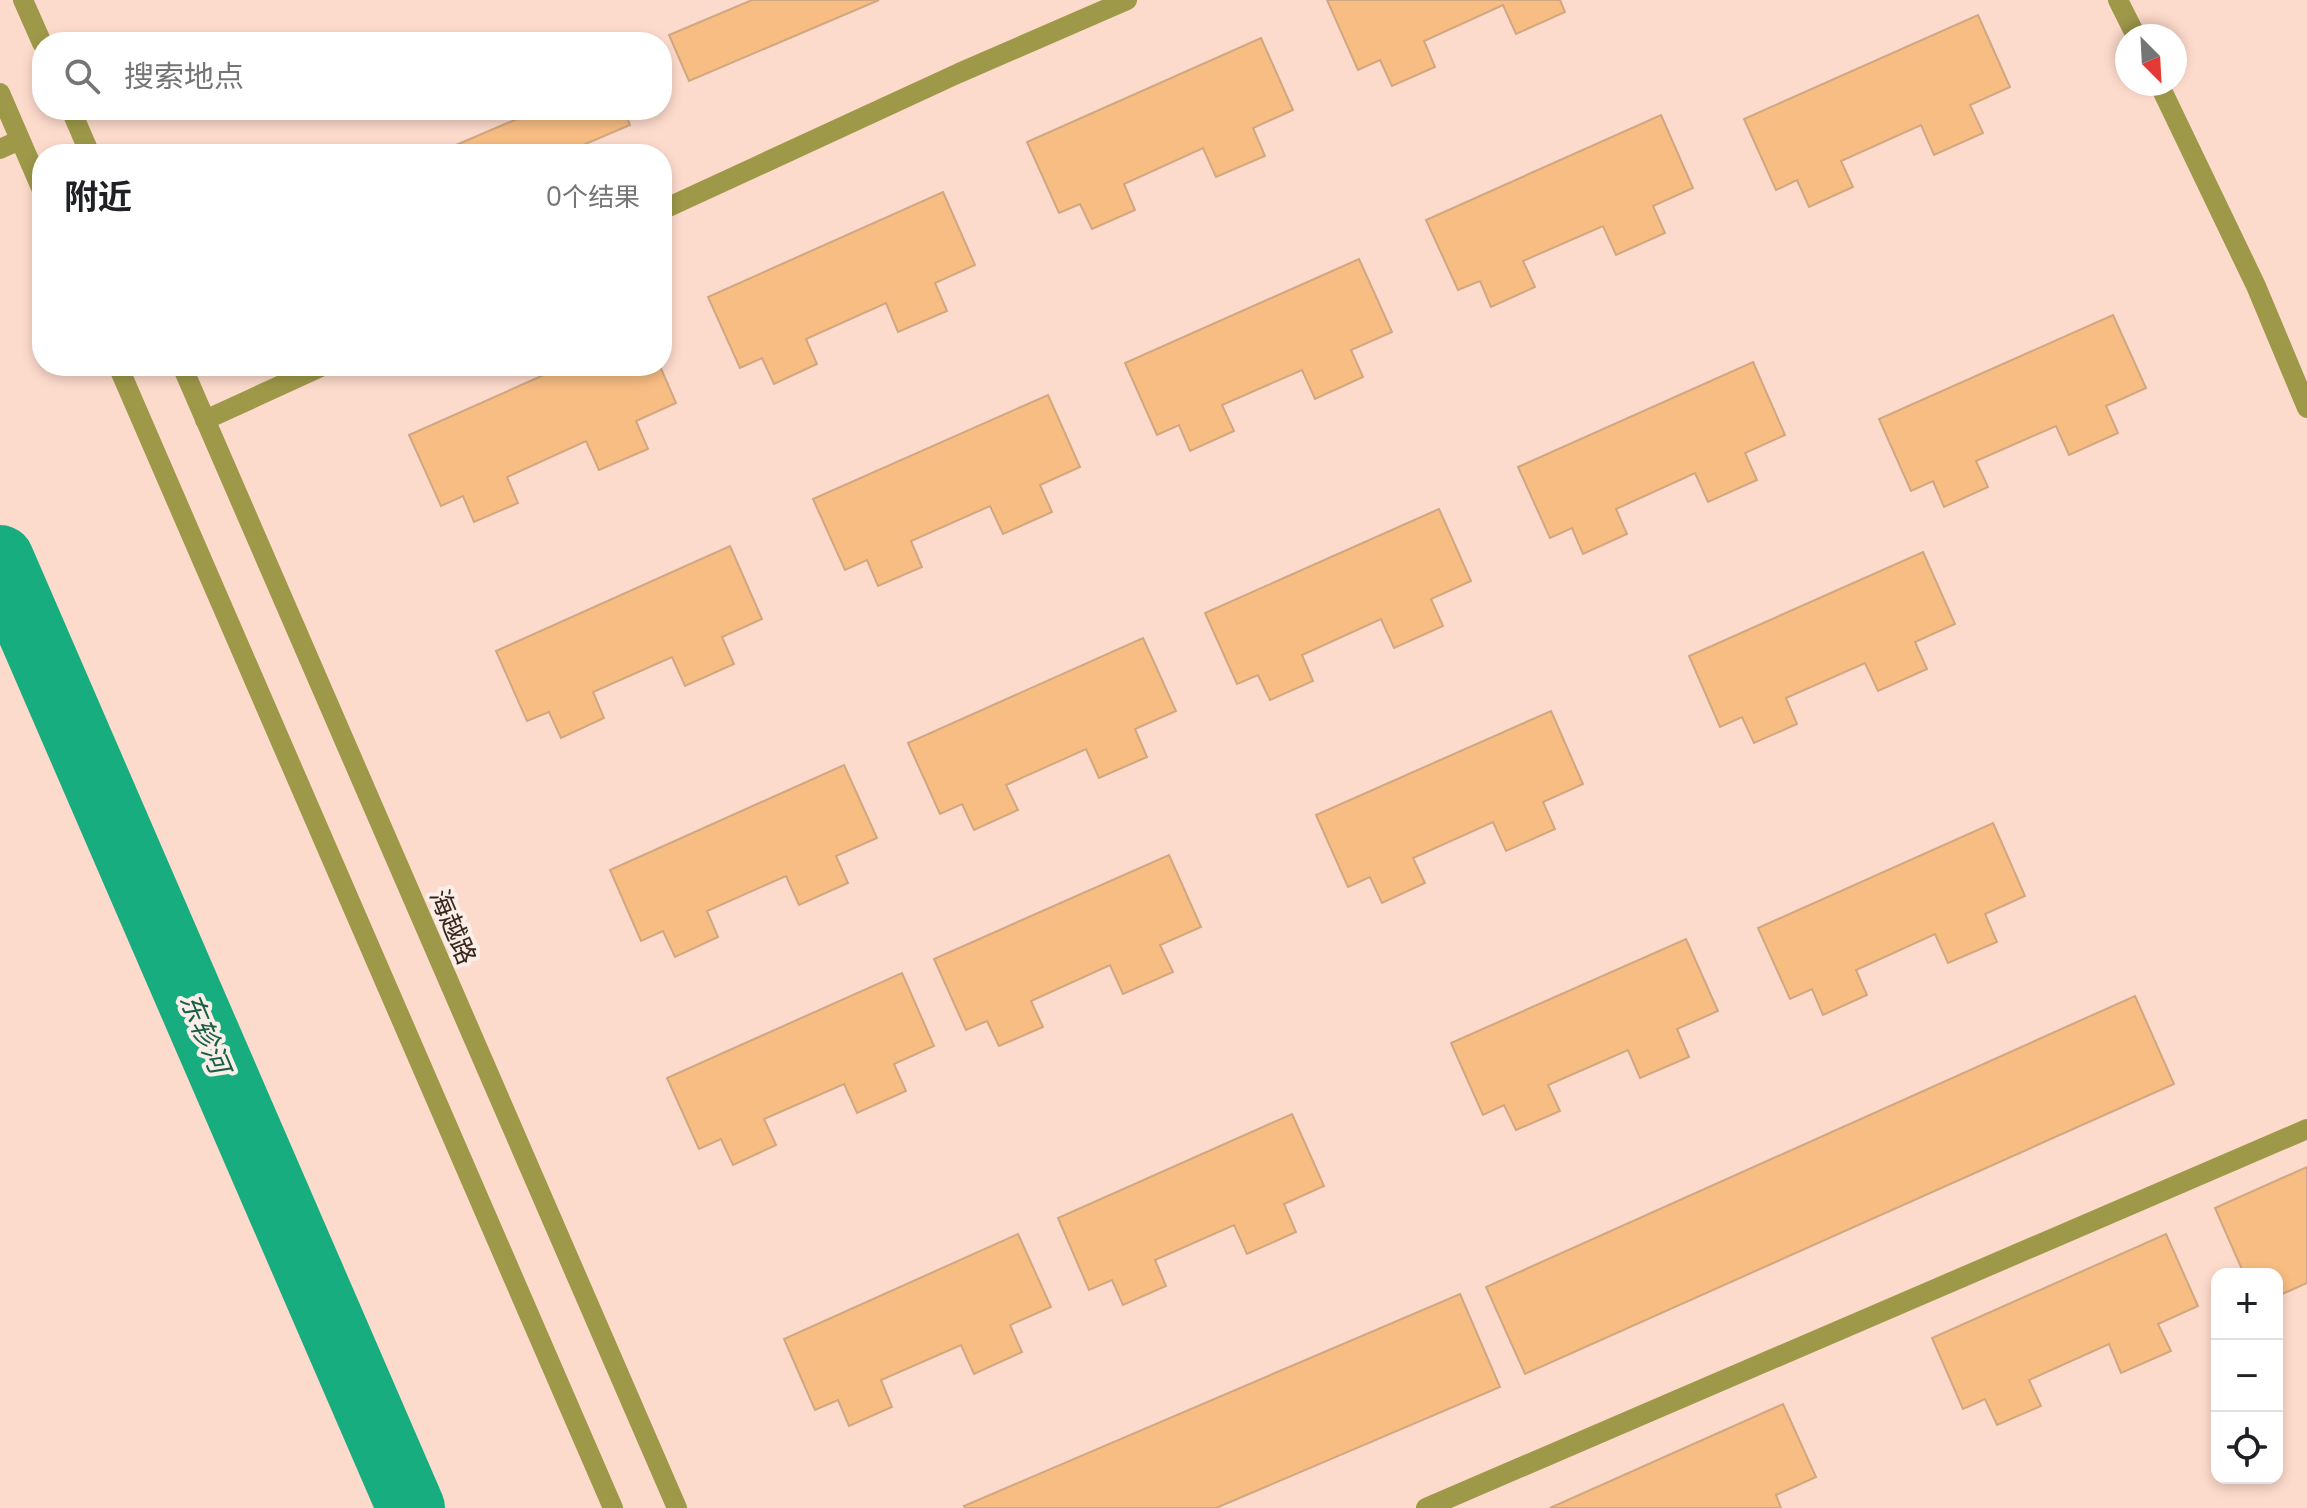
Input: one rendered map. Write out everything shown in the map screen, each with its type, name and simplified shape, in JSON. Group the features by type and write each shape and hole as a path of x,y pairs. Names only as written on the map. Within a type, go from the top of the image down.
{"street":[{"path":"23,0 37,32"},
{"path":"672,205 1127,0"},
{"path":"2118,0 2130,24"},
{"path":"0,93 32,167"},
{"path":"2165,96 2256,286 2307,408"},
{"path":"75,120 86,144"},
{"path":"0,149 20,140"},
{"path":"122,376 613,1508"},
{"name":"海越路","path":"186,376 677,1508"},
{"path":"205,420 301,376"},
{"path":"1426,1508 2307,1129"}],"building":[{"path":"752,0 879,0 689,81 672,42 672,34"},
{"path":"1327,0 1560,0 1565,12 1516,34 1503,5 1424,41 1435,67 1392,86 1380,60 1358,70"},
{"path":"1978,15 2010,87 1970,105 1983,133 1934,155 1921,125 1841,161 1853,187 1809,207 1797,180 1776,190 1744,119"},
{"path":"1261,38 1293,110 1253,128 1265,156 1216,177 1203,148 1124,184 1135,210 1092,229 1080,204 1059,213 1027,142"},
{"path":"1661,115 1693,188 1653,206 1665,233 1616,255 1603,226 1523,261 1535,287 1491,307 1480,281 1458,290 1426,220"},
{"path":"515,120 628,120 630,125 585,144 458,144"},
{"path":"943,192 975,265 935,283 947,311 898,332 886,303 806,339 817,364 774,384 762,358 740,368 708,297"},
{"path":"1359,259 1392,332 1351,350 1363,377 1315,399 1302,370 1222,405 1234,431 1190,451 1179,425 1157,435 1125,363"},
{"path":"2113,315 2146,388 2106,406 2118,433 2069,455 2056,426 1976,461 1988,487 1944,507 1933,481 1911,491 1879,419"},
{"path":"1753,362 1785,435 1745,453 1757,480 1708,502 1695,473 1616,509 1627,534 1583,554 1572,528 1550,538 1518,467"},
{"path":"542,376 664,376 676,403 636,421 648,449 599,470 586,441 507,477 518,503 474,522 463,496 441,506 409,435"},
{"path":"1048,395 1080,467 1040,485 1052,512 1003,534 990,506 911,541 922,567 878,586 867,560 845,570 813,499"},
{"path":"1439,509 1471,581 1431,599 1443,626 1394,648 1381,619 1302,655 1313,681 1270,700 1258,675 1237,684 1205,613"},
{"path":"730,546 762,619 722,637 734,664 685,686 672,657 593,692 604,718 561,738 549,712 527,721 496,651"},
{"path":"1923,552 1955,624 1915,642 1927,669 1878,691 1865,663 1786,698 1797,724 1754,743 1742,717 1720,727 1689,656"},
{"path":"1143,638 1176,711 1135,729 1147,757 1099,778 1086,749 1006,785 1018,810 974,830 962,804 940,814 908,743"},
{"path":"1551,711 1583,784 1543,802 1555,829 1506,851 1493,822 1413,858 1425,883 1382,903 1370,877 1348,887 1316,815"},
{"path":"844,765 877,838 836,856 848,883 799,905 786,876 707,911 718,937 675,957 663,931 641,941 610,870"},
{"path":"1993,823 2025,896 1985,914 1997,942 1948,963 1935,934 1856,970 1867,995 1823,1015 1812,989 1790,999 1758,928"},
{"path":"1169,855 1201,927 1160,945 1173,972 1123,994 1110,965 1031,1001 1043,1027 999,1046 987,1021 966,1030 934,959"},
{"path":"1686,939 1718,1011 1677,1029 1689,1057 1640,1078 1628,1050 1548,1085 1560,1111 1516,1130 1504,1105 1483,1115 1451,1043"},
{"path":"902,973 934,1046 894,1064 906,1091 857,1113 844,1084 764,1119 776,1145 733,1165 721,1139 699,1149 667,1078"},
{"path":"2135,996 2174,1084 1525,1374 1486,1287"},
{"path":"1292,1114 1324,1186 1284,1204 1296,1232 1247,1254 1234,1225 1155,1260 1166,1286 1123,1305 1112,1280 1089,1290 1058,1218"},
{"path":"2307,1167 2307,1283 2283,1294 2283,1268 2241,1268 2215,1208"},
{"path":"1018,1234 1051,1307 1010,1325 1022,1352 974,1374 961,1345 881,1380 892,1407 849,1426 838,1400 815,1410 784,1339"},
{"path":"2166,1234 2198,1306 2158,1324 2171,1351 2121,1373 2109,1344 2029,1380 2041,1406 1997,1425 1985,1399 1963,1409 1932,1338"},
{"path":"1460,1294 1500,1387 1216,1508 964,1506"},
{"path":"1783,1404 1816,1477 1776,1495 1781,1508 1550,1508"}],"waterway":[{"name":"东轸河","path":"0,559 411,1508"}]}
